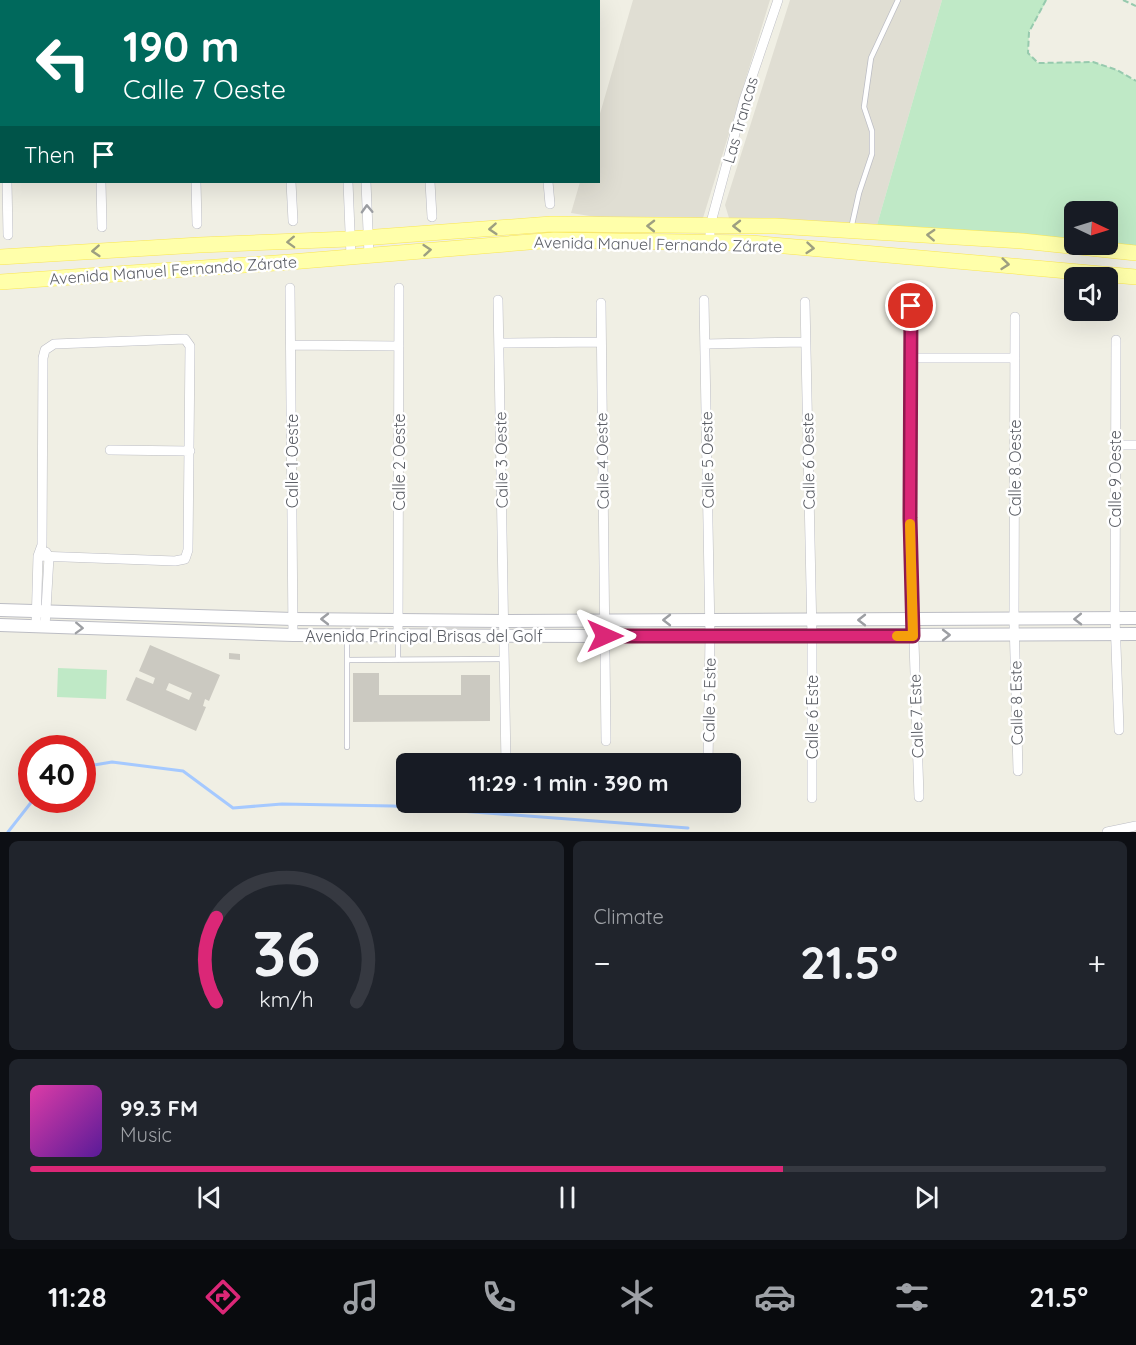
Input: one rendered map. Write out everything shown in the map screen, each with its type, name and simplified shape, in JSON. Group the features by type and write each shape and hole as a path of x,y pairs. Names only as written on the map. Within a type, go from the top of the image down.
{"main road":[{"name":"Avenida Manuel Fernando Zárate","path":"0,258 199,245 350,239 551,224 775,226 1022,241 1136,253"},
{"name":"Avenida Manuel Fernando Zárate","path":"0,282 279,263 554,240 762,244 1136,277"}],"street":[{"name":"Las Trancas","path":"710,243 710,226 744,100 778,0"},
{"path":"7,183 8,235"},
{"path":"101,183 102,227"},
{"path":"196,183 197,224"},
{"path":"291,183 293,221"},
{"path":"348,183 351,256"},
{"path":"366,183 369,255"},
{"path":"430,183 432,218"},
{"path":"548,183 550,204"},
{"name":"Calle 1 Oeste","path":"290,288 293,635"},
{"name":"Calle 2 Oeste","path":"398,636 399,288"},
{"name":"Calle 3 Oeste","path":"498,300 506,753"},
{"name":"Calle 5 Oeste","path":"704,300 710,636"},
{"name":"Calle 6 Oeste","path":"805,302 812,636"},
{"name":"Calle 4 Oeste","path":"601,303 606,741"},
{"name":"Calle 7 Este","path":"911,306 910,518 919,797"},
{"name":"Calle 8 Oeste","path":"1015,317 1015,635"},
{"path":"38,556 175,561 185,559 188,550 190,451 190,346 185,339 54,344 45,350 43,358 42,545 38,556 41,611"},
{"name":"Calle 9 Oeste","path":"1116,340 1115,618 1119,730"},
{"path":"499,343 601,342"},
{"path":"705,344 806,342"},
{"path":"291,345 399,346"},
{"path":"911,358 1015,358"},
{"path":"1116,445 1136,445"},
{"path":"110,450 190,451"},
{"path":"40,627 49,556 42,545"},
{"name":"Avenida Principal Brisas del Golf","path":"0,610 293,619 504,621 1136,618"},
{"name":"Avenida Principal Brisas del Golf","path":"0,625 293,635 398,636 1136,634"},
{"name":"Calle 8 Este","path":"1015,635 1017,771"},
{"name":"Calle 5 Este","path":"708,753 710,636"},
{"name":"Calle 6 Este","path":"812,636 812,798"},
{"path":"1107,832 1136,826"}],"lane":[{"path":"850,231 872,154 872,131 864,107 871,57 898,0"},
{"path":"347,635 347,747"},
{"path":"398,636 398,660"},
{"path":"346,660 505,658"}],"path":[{"path":"1046,0 1029,32 1028,53 1038,63 1093,62 1117,70 1136,81"},
{"path":"1123,0 1136,6"}],"shaded area":[{"path":"633,0 770,0 703,218 596,217 571,213 580,183 600,183 600,114"},
{"path":"790,0 942,0 877,225 729,218 725,205"}],"green space":[{"path":"942,0 1047,0 1029,32 1028,53 1038,63 1093,62 1117,70 1136,81 1136,253 1118,251 1118,201 1064,201 1064,245 877,225"},
{"path":"58,668 107,670 106,699 57,697"}],"building":[{"path":"150,645 220,675 209,701 205,699 203,706 206,707 196,731 126,700 136,677 153,684 155,678 139,671","holes":["169,683 192,693 189,700 166,690"]},
{"path":"229,653 240,654 240,660 229,659"},
{"path":"353,673 379,673 379,695 461,695 461,675 490,675 490,721 353,722"}],"waterway":[{"path":"96,765 112,762 183,771 233,808 282,804 393,806 688,828"},
{"path":"8,832 23,813"}],"slow traffic":[{"path":"897,636 913,636 910,524"}],"route":[{"path":"605,636 913,636 910,518 911,306"}]}
